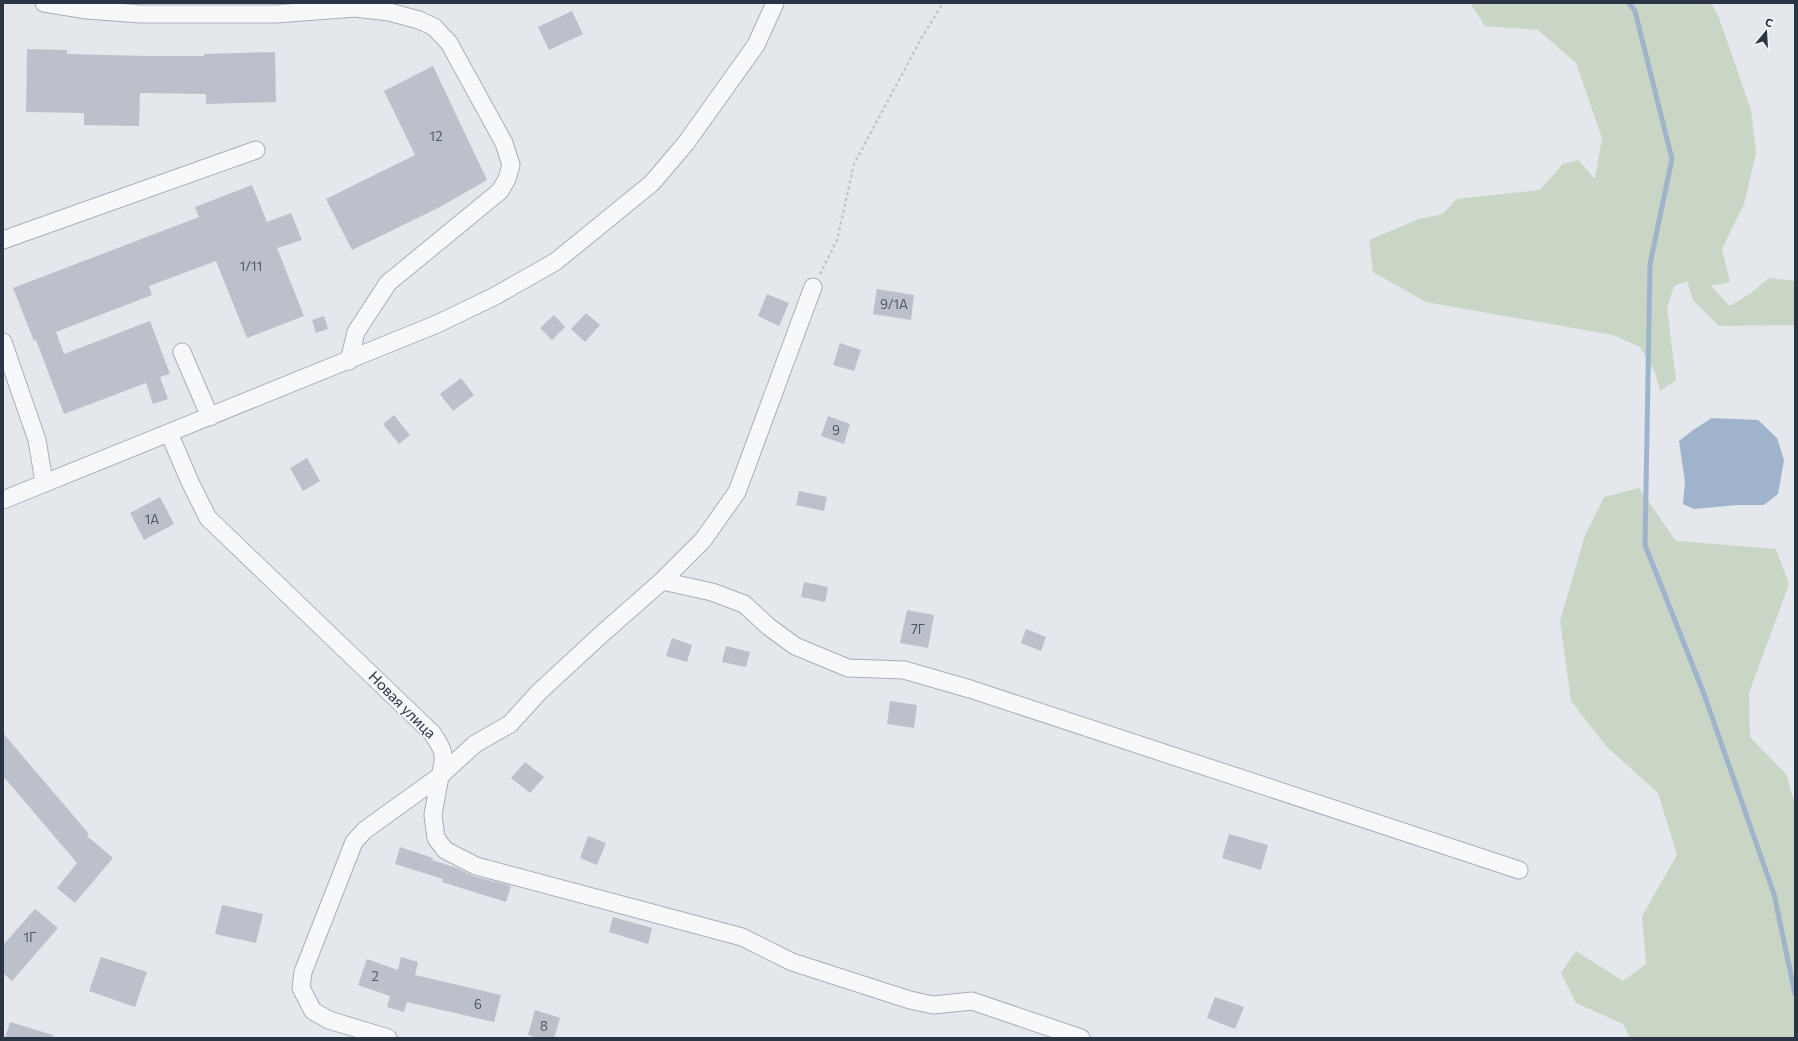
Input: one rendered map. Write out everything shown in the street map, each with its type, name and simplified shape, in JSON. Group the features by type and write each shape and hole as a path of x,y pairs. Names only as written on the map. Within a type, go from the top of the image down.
{"street":[{"path":"44,3 87,10 142,14 276,14 355,8 389,12 419,20 434,27 450,43 504,143 511,165 507,179 500,191 388,283 356,332 349,361"},
{"path":"3,500 44,482 210,417 437,324 482,302 555,262 652,184 686,143 756,45 775,3"},
{"path":"3,240 256,150"},
{"path":"388,1038 329,1020 313,1011 301,988 303,972 354,842 365,830 440,776 475,744 510,724 539,692 662,581 703,540 737,492 814,287"},
{"path":"3,342 37,440 44,482"},
{"path":"182,352 210,417"},
{"name":"Новая улица","path":"169,433 190,482 208,518 432,733 443,748 444,762 433,815 436,838 446,850 476,866 742,937 792,962 910,1000 932,1006 972,1001 1081,1038"},
{"path":"662,581 712,592 744,604 769,627 795,646 848,668 904,670 970,689 1518,870"}],"path":[{"path":"814,287 837,240 854,164 922,37 943,3"}],"green space":[{"path":"1470,3 1711,3 1718,15 1751,110 1756,153 1744,204 1722,249 1730,282 1711,286 1730,306 1751,293 1769,278 1795,281 1795,325 1719,326 1693,300 1687,281 1674,286 1667,308 1676,380 1660,391 1655,372 1640,347 1613,335 1426,302 1373,272 1369,240 1419,219 1443,214 1456,199 1540,190 1563,164 1578,160 1595,179 1602,138 1576,63 1538,30 1485,26"},
{"path":"1639,488 1676,541 1776,549 1789,584 1749,693 1750,737 1786,774 1795,805 1795,1038 1630,1038 1623,1024 1576,1003 1561,973 1576,951 1623,981 1646,964 1642,916 1677,855 1658,793 1606,746 1571,701 1560,621 1585,535 1604,497"}],"water":[{"path":"1712,418 1758,420 1777,438 1784,460 1778,494 1764,505 1737,505 1694,509 1683,504 1685,482 1679,441"}],"building":[{"path":"572,11 583,34 549,50 538,27"},
{"path":"27,49 67,50 67,54 148,56 204,56 204,54 275,52 276,102 206,104 206,94 140,93 139,126 84,125 84,113 26,112"},
{"path":"433,66 487,180 440,207 352,250 326,199 415,155 384,91"},
{"path":"252,185 267,222 291,213 302,240 277,248 304,316 247,338 216,261 149,286 152,295 56,332 64,354 150,321 170,374 160,377 168,399 153,404 146,383 64,414 36,340 34,341 13,288 199,217 195,207"},
{"path":"877,289 914,295 911,320 873,314"},
{"path":"767,294 789,303 779,326 758,316"},
{"path":"586,313 600,325 585,342 571,329"},
{"path":"554,315 565,327 552,340 540,328"},
{"path":"324,316 328,329 316,333 312,320"},
{"path":"840,343 861,350 854,371 833,365"},
{"path":"461,378 474,395 453,411 440,394"},
{"path":"394,415 410,435 399,444 383,424"},
{"path":"828,416 850,424 844,444 821,436"},
{"path":"307,458 320,481 303,491 290,468"},
{"path":"799,491 827,497 824,511 796,505"},
{"path":"160,497 174,524 144,540 130,513"},
{"path":"804,582 828,587 825,602 801,597"},
{"path":"907,610 934,615 928,648 900,643"},
{"path":"1026,629 1046,637 1041,651 1021,643"},
{"path":"672,638 692,645 687,662 666,656"},
{"path":"726,646 750,652 746,667 722,662"},
{"path":"890,701 917,705 914,728 887,724"},
{"path":"3,733 89,834 87,836 113,858 75,903 57,888 77,863 3,776"},
{"path":"525,762 544,777 530,793 511,778"},
{"path":"1229,834 1268,845 1261,870 1222,858"},
{"path":"588,836 606,843 597,865 580,858"},
{"path":"400,847 433,858 432,860 457,868 473,876 511,886 506,902 442,882 443,879 395,864"},
{"path":"222,905 263,914 256,943 215,934"},
{"path":"35,909 58,928 12,981 3,973 3,945"},
{"path":"613,917 652,928 648,944 609,932"},
{"path":"101,957 147,972 135,1007 89,991"},
{"path":"401,957 418,962 415,975 501,995 494,1022 407,1002 404,1012 387,1007 390,996 358,985 367,959 398,970"},
{"path":"1215,997 1244,1007 1235,1029 1207,1018"},
{"path":"535,1010 560,1018 554,1038 538,1038 528,1035"},
{"path":"10,1022 53,1035 53,1038 5,1038"}],"waterway":[{"path":"1629,3 1635,11 1672,159 1650,264 1645,545 1704,694 1774,894 1795,994"}]}
